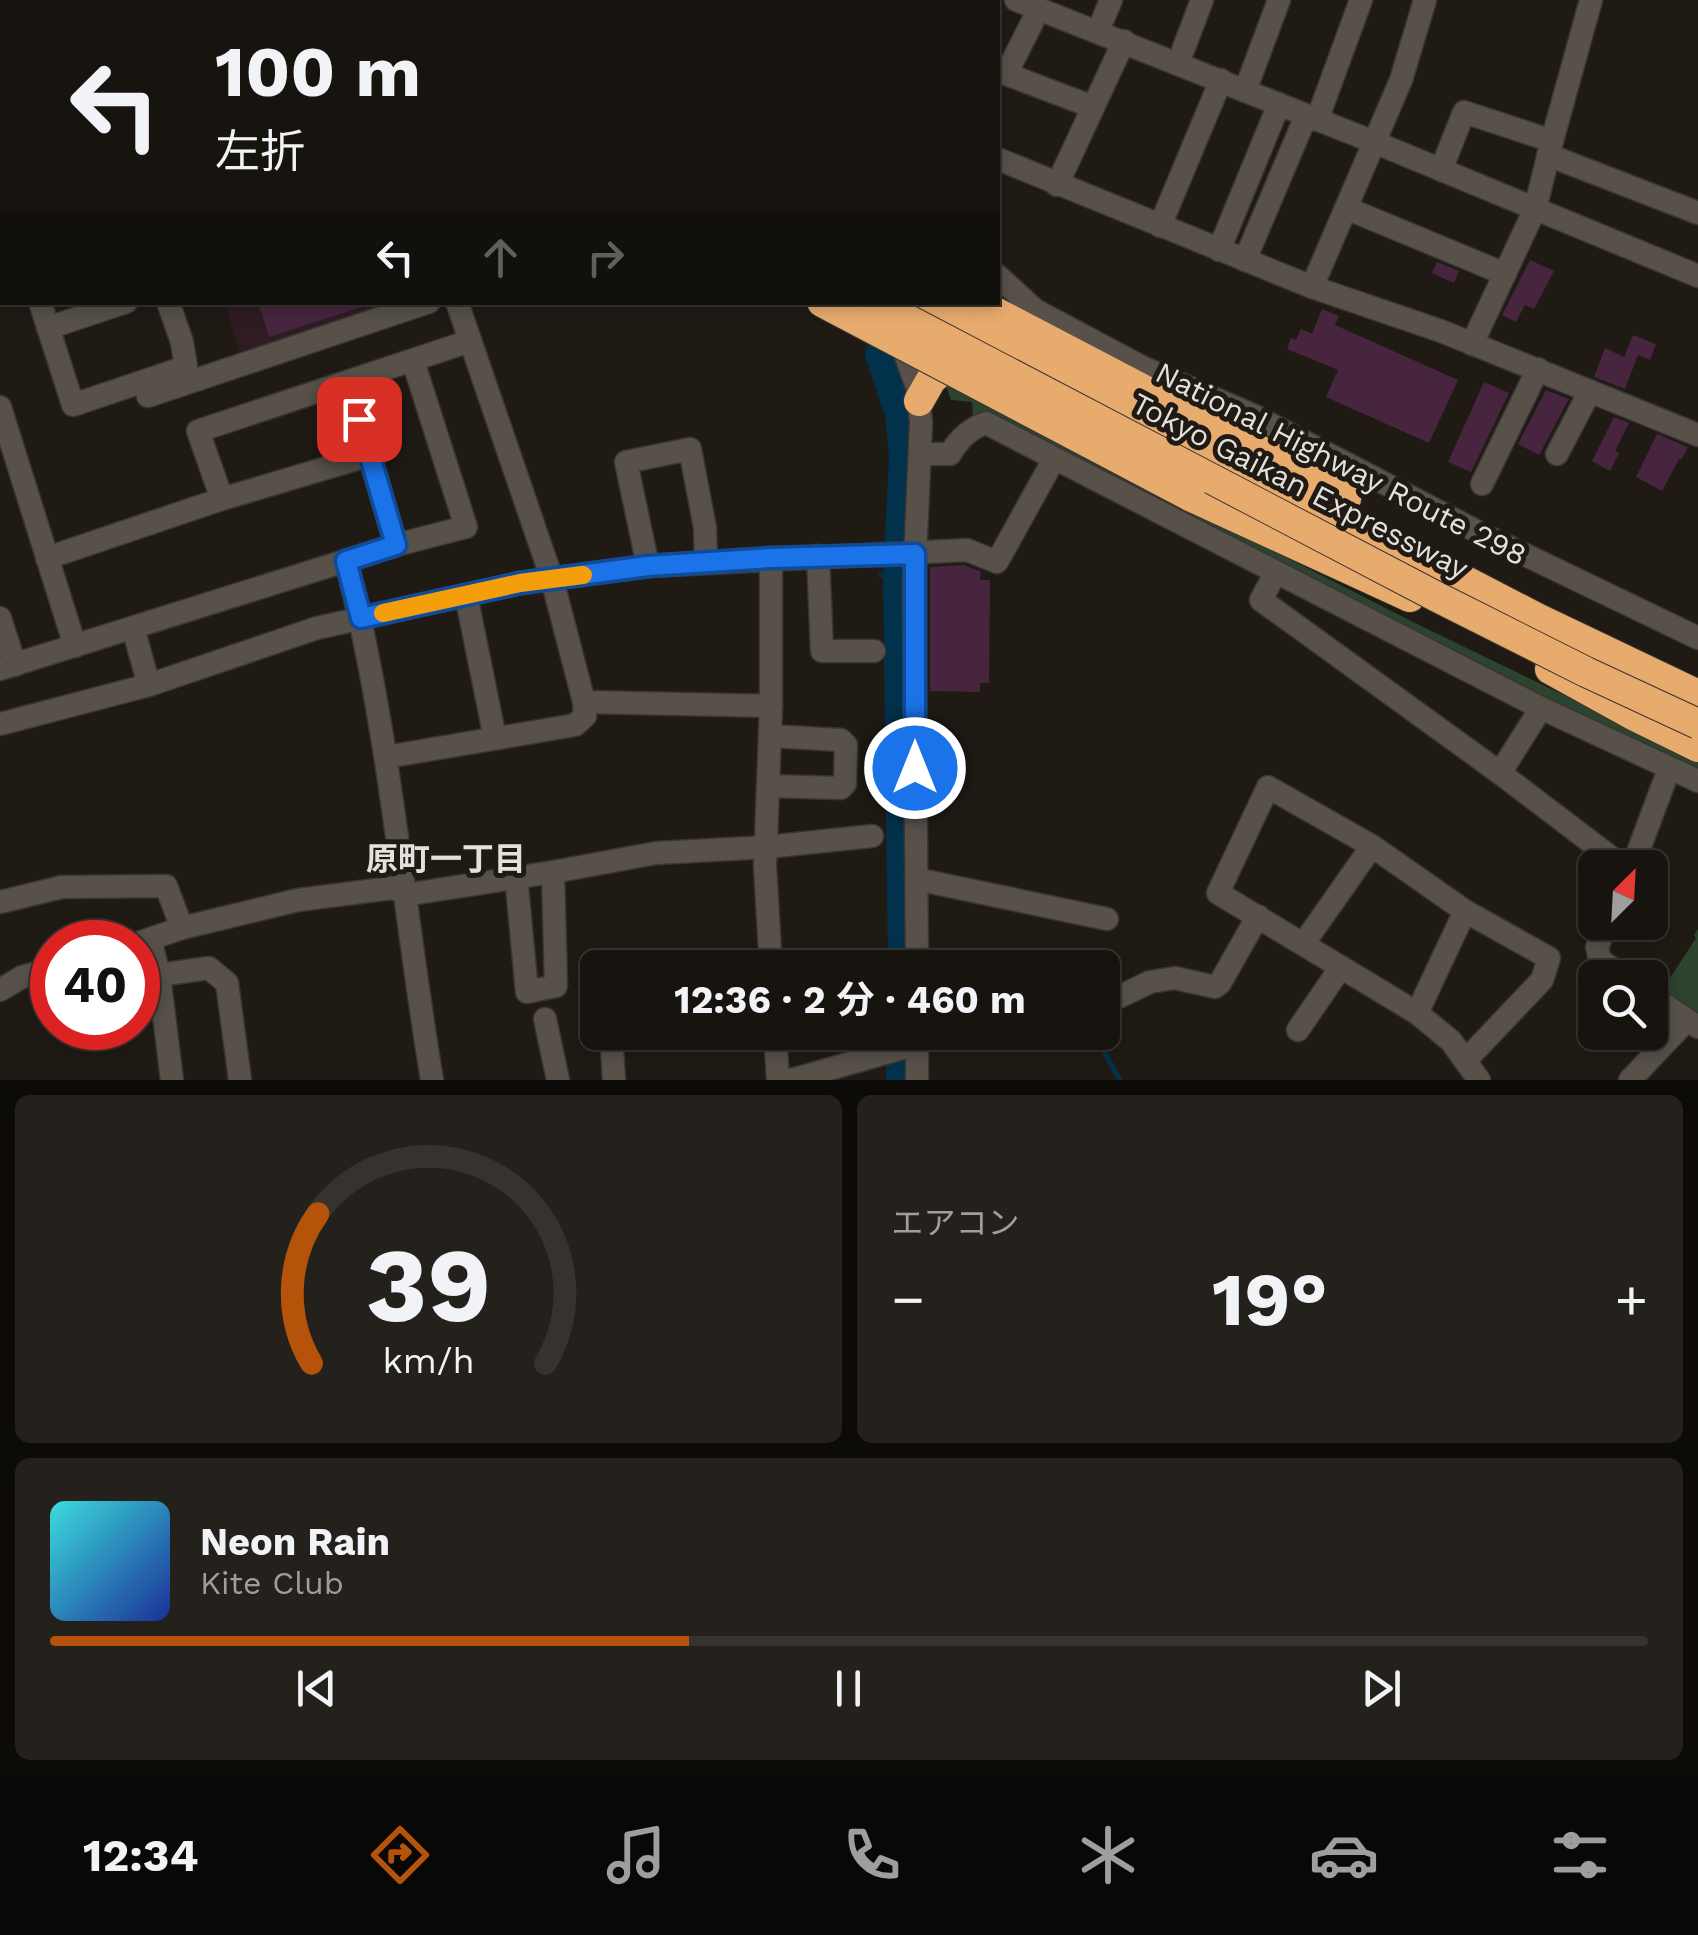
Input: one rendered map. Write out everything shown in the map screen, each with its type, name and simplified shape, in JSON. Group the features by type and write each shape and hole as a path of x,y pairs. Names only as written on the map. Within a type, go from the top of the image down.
{"highway":[{"path":"828,305 1190,496 1417,600"},
{"path":"858,305 891,315 955,359 1417,600 1698,737"},
{"name":"Tokyo Gaikan Expressway","path":"880,305 1420,588 1698,724"},
{"name":"Tokyo Gaikan Expressway","path":"935,305 1506,602 1698,694"},
{"name":"National Highway Route 298","path":"961,305 1443,557 1698,680"},
{"path":"982,305 1297,470 1443,557"},
{"path":"920,401 932,380 955,359"},
{"path":"1542,607 1698,672"},
{"path":"1520,652 1698,747"}],"street":[{"path":"1016,0 1698,276"},
{"path":"1183,50 1202,0"},
{"path":"1246,90 1279,0"},
{"path":"1245,260 1361,0"},
{"path":"1312,287 1402,80 1425,0"},
{"path":"1472,344 1536,209 1591,0"},
{"path":"1038,8 1006,74 1093,107"},
{"path":"1057,185 1124,41"},
{"path":"1160,226 1221,80"},
{"path":"1219,250 1278,104"},
{"path":"1442,170 1464,112 1698,213"},
{"path":"1000,160 1312,287 1472,344 1698,434"},
{"path":"1346,208 1505,274"},
{"path":"1000,278 1035,310 1126,359 1255,416 1698,638"},
{"path":"41,305 74,404 186,367 169,305"},
{"path":"48,328 117,305"},
{"path":"148,396 421,305"},
{"path":"386,758 575,725 585,716 552,579 460,309"},
{"path":"891,315 920,401 921,454 910,554 917,950"},
{"path":"222,499 198,431 470,341"},
{"path":"0,618 7,667 466,526 413,360"},
{"path":"1482,484 1538,370"},
{"path":"348,382 396,545"},
{"path":"1556,454 1590,392"},
{"path":"0,408 6,443 75,646"},
{"path":"921,454 950,454 974,427 986,424 1541,708 1698,781"},
{"path":"648,566 626,462 690,449 705,528 706,562"},
{"path":"47,558 222,499 370,456"},
{"path":"0,724 149,684 317,628 520,583 648,566 771,558 967,550 996,562 1054,459"},
{"path":"818,556 822,651 874,652"},
{"path":"770,950 765,866 771,558"},
{"path":"346,561 361,618 386,758 432,1080"},
{"path":"1276,572 1261,600 1604,850"},
{"path":"466,594 495,738"},
{"path":"133,628 149,684"},
{"path":"584,702 771,706"},
{"path":"1500,773 1541,708"},
{"path":"769,786 841,788 845,784 846,745 842,740 770,736"},
{"path":"1635,850 1669,769"},
{"path":"1465,1060 1542,980 1549,958 1466,911 1372,846 1268,786 1218,893 1417,1013 1451,1042 1479,1080"},
{"path":"160,936 298,900 392,888 411,894 656,852 767,847 872,836"},
{"path":"1304,944 1372,846"},
{"path":"516,876 527,992 556,986 553,872"},
{"path":"916,879 1107,919"},
{"path":"0,902 62,887 166,886 182,928"},
{"path":"1417,1013 1466,911"},
{"path":"1120,996 1150,982 1175,978 1216,986 1258,916"},
{"path":"1298,1030 1341,967"},
{"path":"160,975 209,968 227,983 240,1080"},
{"path":"0,990 30,975"},
{"path":"160,983 172,1080"},
{"path":"1630,1080 1692,1024 1668,1007"},
{"path":"545,1020 558,1080"},
{"path":"613,1050 614,1080"},
{"path":"776,1050 778,1080"},
{"path":"792,1080 891,1050"},
{"path":"915,1050 917,1080"},
{"path":"876,1080 880,1054"}],"shaded area":[{"path":"225,305 402,305 242,357"}],"green space":[{"path":"945,383 1413,622 1698,760 1698,775 990,417 973,416 972,402 951,400"},
{"path":"1698,929 1698,1016 1668,1000 1668,981 1696,938"}],"building":[{"path":"1530,260 1554,271 1534,309 1525,305 1516,322 1502,315"},
{"path":"1437,262 1459,271 1454,283 1432,273"},
{"path":"259,305 368,305 269,337"},
{"path":"1322,309 1339,316 1335,325 1458,380 1429,443 1326,397 1338,370 1287,349 1291,338 1296,340 1301,329 1312,334"},
{"path":"1633,335 1656,344 1650,360 1638,355 1625,389 1594,377 1605,348 1624,357"},
{"path":"1484,382 1509,393 1471,472 1448,462"},
{"path":"1546,390 1569,399 1539,455 1518,444"},
{"path":"1614,417 1629,423 1610,471 1592,461"},
{"path":"1657,434 1688,447 1662,491 1636,477"},
{"path":"964,565 981,572 980,580 990,580 989,683 980,683 980,692 930,691 930,567"}],"waterway":[{"path":"879,354 899,414 903,456 897,577 902,950"},
{"path":"881,575 897,577"},
{"path":"900,1080 901,1050"},
{"path":"1103,1050 1120,1080"}],"slow traffic":[{"path":"383,613 520,583 583,575"}],"district":[{"name":"原町一丁目","path":"446,859"}],"route":[{"path":"359,419 396,545 346,561 361,618 520,583 648,566 915,554 915,768"}]}
